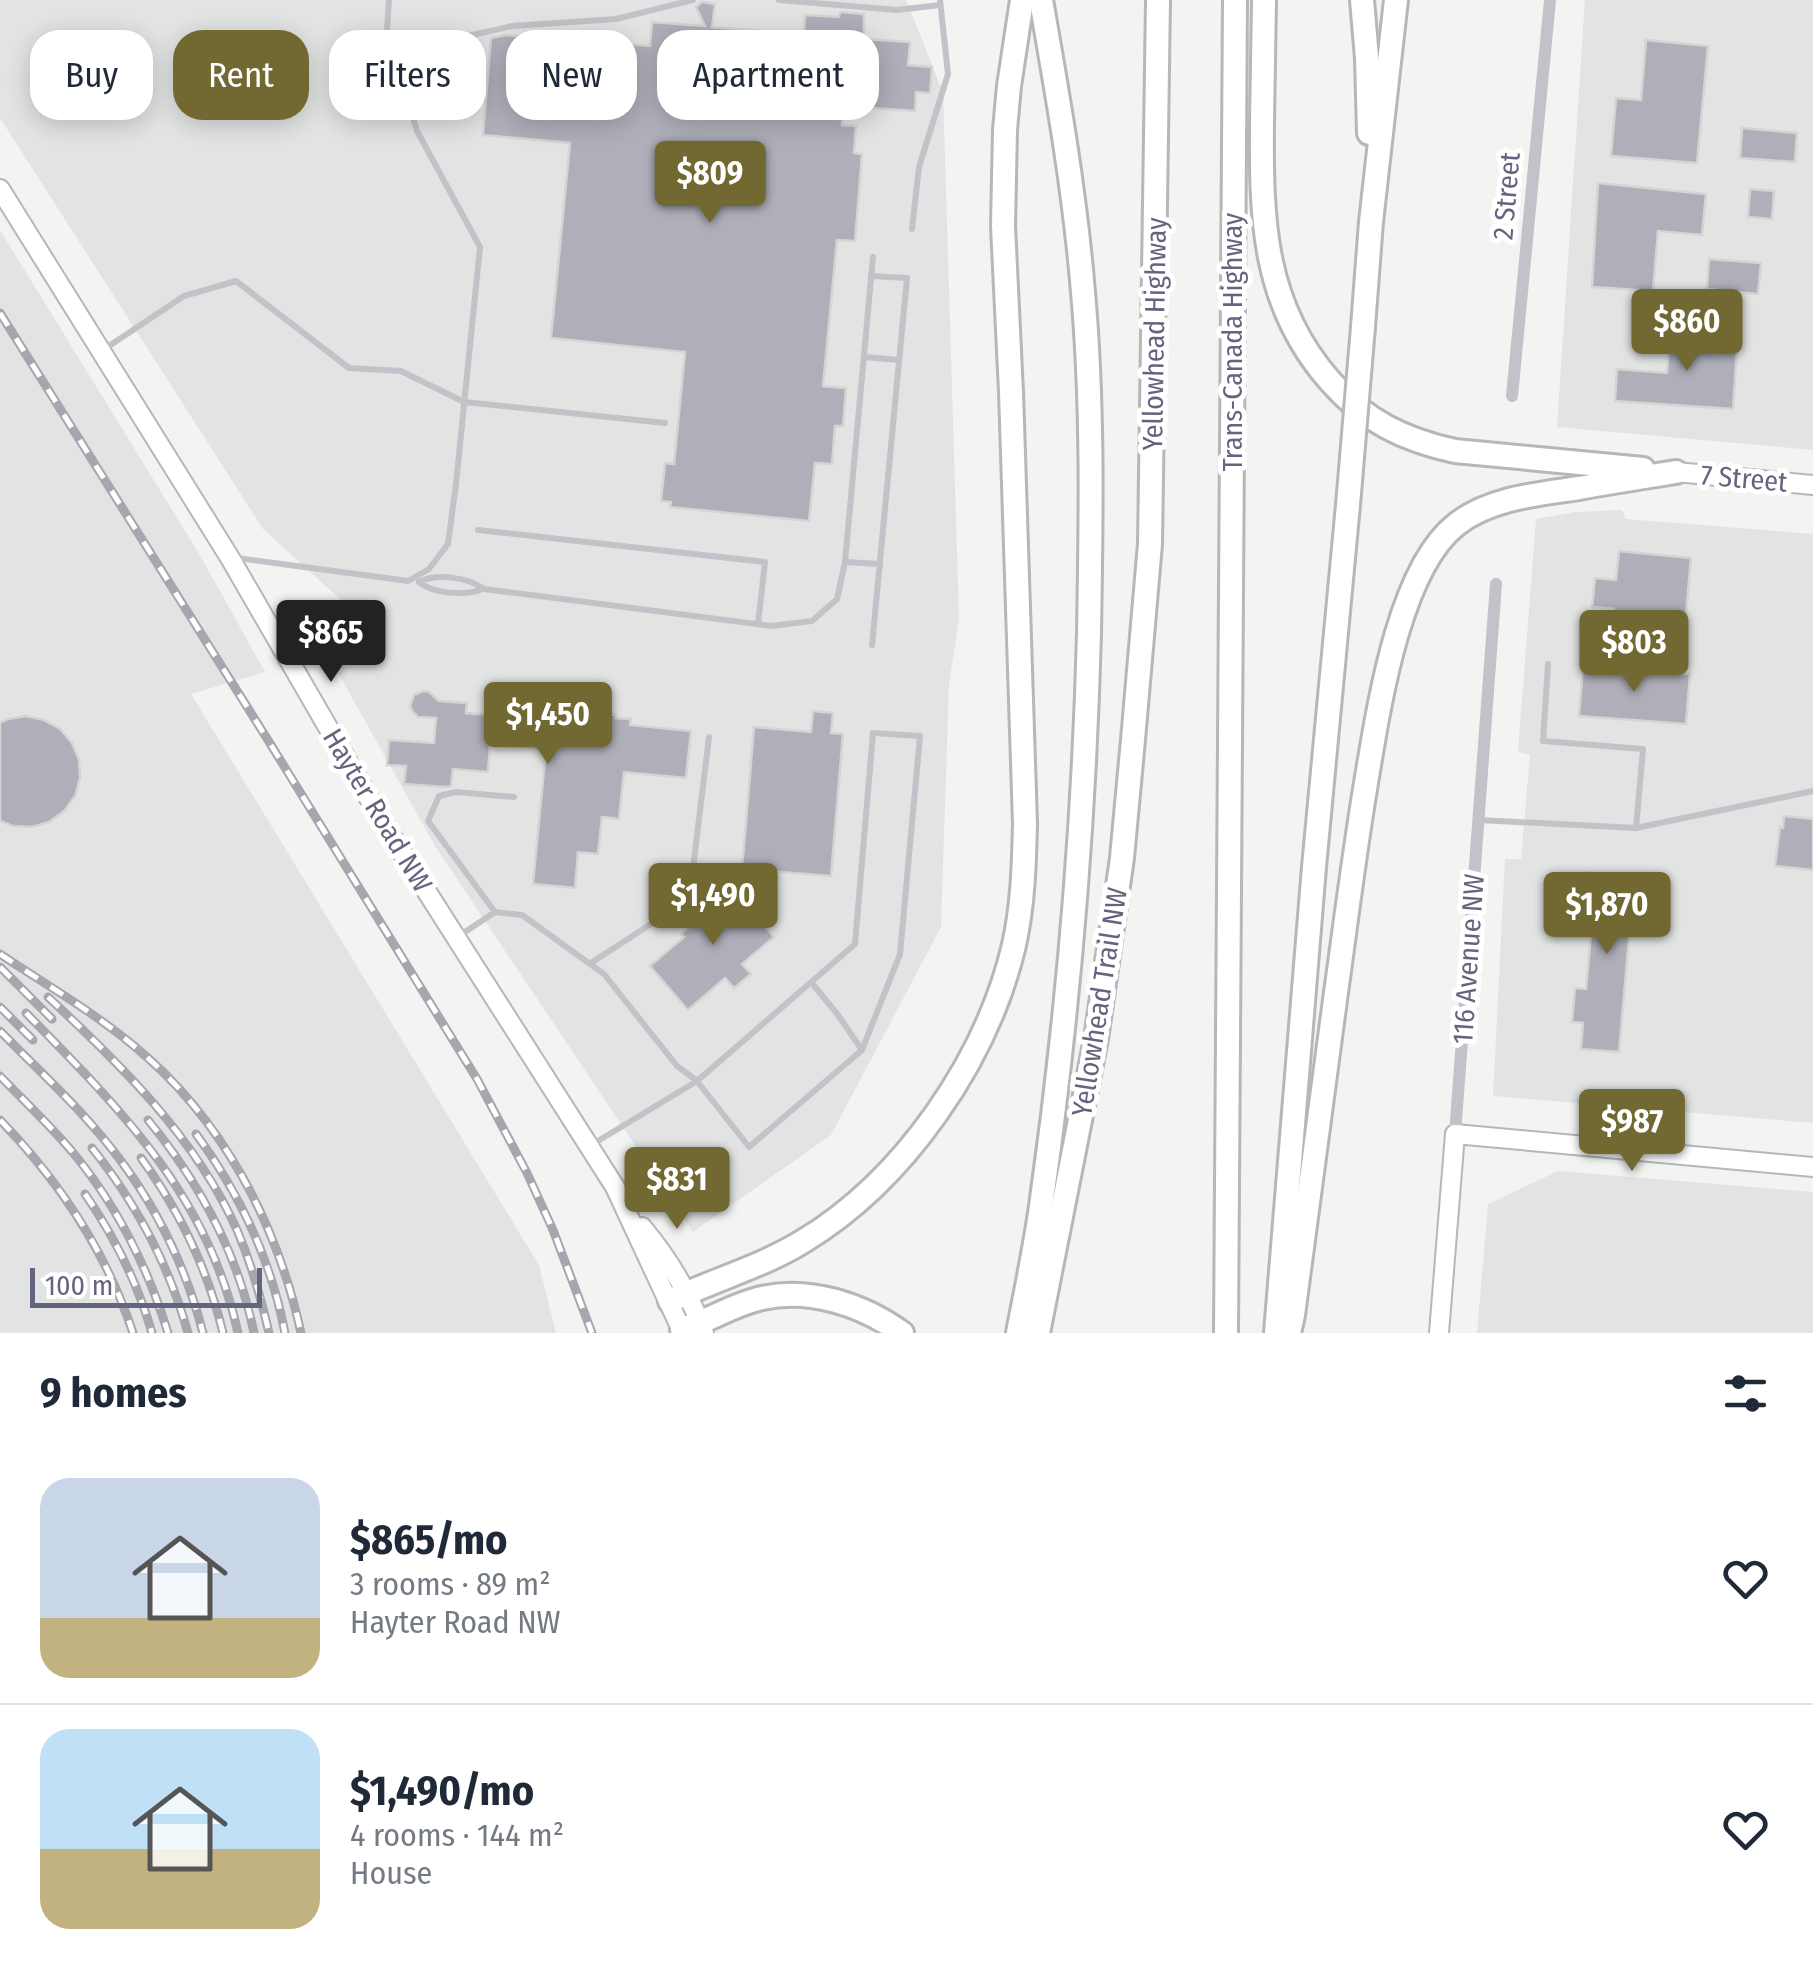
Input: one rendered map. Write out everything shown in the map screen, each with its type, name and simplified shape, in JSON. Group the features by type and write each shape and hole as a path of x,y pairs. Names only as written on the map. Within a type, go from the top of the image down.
{"highway":[{"path":"678,1297 801,1243 870,1190 921,1133 974,1055 995,1008 1014,944 1023,887 1026,824 1003,208 1009,86 1022,0"},
{"name":"Yellowhead Highway","path":"1138,668 1150,544 1158,0"},
{"name":"Trans-Canada Highway","path":"1226,1333 1235,0"},
{"path":"1264,0 1261,198 1266,239 1279,295 1304,350 1341,394 1398,434 1454,451 1676,472"},
{"path":"1362,0 1372,222"},
{"path":"1276,1333 1372,222 1396,0"},
{"path":"1018,1333 1041,1209 1064,1020 1087,710 1091,544 1083,291 1070,177 1043,12"},
{"path":"1289,1333 1371,751 1386,672 1422,569 1440,539 1459,522 1482,510 1518,497 1676,472"},
{"name":"Yellowhead Trail NW","path":"1038,1333 1107,973 1122,858 1138,668"},
{"path":"692,1330 762,1298 797,1294 862,1308 902,1333"}],"street":[{"name":"2 Street","path":"1512,396 1550,0"},
{"name":"Hayter Road NW","path":"0,189 230,558 385,826 623,1203 658,1246 678,1297"},
{"name":"7 Street","path":"1676,472 1813,485"},
{"name":"116 Avenue NW","path":"1439,1333 1496,584"},
{"path":"1455,1134 1813,1166"},
{"path":"678,1297 692,1330"}],"lane":[{"path":"387,30 390,0"},
{"path":"486,32 512,26 616,19 693,0"},
{"path":"779,0 897,10 940,3 948,74 919,168 912,229"},
{"path":"408,581 429,568 448,544 480,247 414,120"},
{"path":"230,558 419,582 427,589 472,593 484,588 771,626 812,621 837,599 845,562 872,258"},
{"path":"871,276 907,278 872,645"},
{"path":"101,350 184,296 236,281 349,368 401,370 464,402 665,423"},
{"path":"864,357 899,360"},
{"path":"478,530 765,562 758,624"},
{"path":"845,562 880,564"},
{"path":"1548,664 1544,742 1643,749 1636,828"},
{"path":"456,938 495,912 522,915 591,963 604,974 676,1066 696,1081 750,1147 862,1050 900,954 920,736 874,733 855,944 696,1081 589,1146"},
{"path":"591,963 684,903 690,892 709,737"},
{"path":"495,912 428,820 439,796 456,792 514,797"},
{"path":"1478,820 1636,828 1813,792"},
{"path":"811,982 862,1050"},
{"path":"652,1156 674,1190"}],"shaded area":[{"path":"0,0 906,0 943,92 959,619 949,684 941,927 831,1135 693,1232 435,846 327,653 352,610 263,529 0,118"},
{"path":"1585,0 1813,0 1813,450 1557,427"},
{"path":"0,230 201,557 265,672 191,694 539,1265 556,1333 0,1333"},
{"path":"1622,510 1626,519 1813,534 1813,1123 1493,1096 1505,859 1521,859 1530,755 1518,752 1536,519"},
{"path":"1558,1171 1813,1192 1813,1333 1477,1333 1488,1204"}],"building":[{"path":"702,2 715,4 712,27 751,30 657,30 657,120 842,120 842,125 856,126 854,153 862,154 855,241 837,240 823,386 846,388 843,426 835,426 832,464 815,463 809,521 670,507 671,502 661,501 665,463 674,464 685,352 551,338 570,143 483,135 491,38 506,35 506,120 637,120 637,45 650,46 652,22 705,26 696,7"},
{"path":"864,14 864,30 804,30 805,15"},
{"path":"879,40 910,42 908,65 932,67 930,93 916,92 915,111 879,109"},
{"path":"1646,40 1708,46 1697,163 1611,156 1616,98 1641,100"},
{"path":"1742,128 1797,133 1795,162 1740,158"},
{"path":"1598,183 1706,194 1702,235 1658,231 1653,291 1592,287"},
{"path":"1750,189 1774,191 1772,219 1748,217"},
{"path":"1709,259 1761,263 1758,294 1707,289"},
{"path":"1670,332 1738,336 1733,409 1615,401 1617,369 1667,373"},
{"path":"1619,551 1691,558 1684,637 1612,631 1614,609 1592,607 1595,578 1616,580"},
{"path":"1583,665 1690,674 1686,724 1579,716"},
{"path":"423,691 439,701 467,703 466,713 549,719 552,692 576,694 574,710 631,719 630,725 691,731 686,778 624,772 619,819 602,817 598,854 578,852 575,888 533,884 546,749 490,745 488,772 453,769 451,786 446,787 404,784 406,766 387,765 389,740 434,743 436,718 418,717 410,706 414,695"},
{"path":"813,711 833,713 831,733 843,734 831,876 742,869 754,727 811,732"},
{"path":"26,716 60,729 79,760 80,778 75,796 64,811 49,822 32,827 0,821 0,723"},
{"path":"1784,816 1813,819 1813,870 1775,866"},
{"path":"1586,872 1646,878 1643,916 1631,915 1619,1052 1581,1049 1583,1023 1572,1022 1575,988 1586,989 1593,912 1583,911"},
{"path":"720,873 774,937 742,964 751,974 734,988 725,978 688,1010 650,966 684,937 681,934 700,917 702,920 721,904 706,885"}],"railway":[{"path":"0,313 477,1079 553,1230 592,1333"},
{"path":"0,954 118,1033 194,1106 242,1175 261,1213 291,1292 301,1333"},
{"path":"0,967 52,1019"},
{"path":"48,997 129,1076 200,1164 237,1230 269,1333"},
{"path":"0,1007 33,1040"},
{"path":"26,1013 127,1120 183,1197 206,1238 238,1333"},
{"path":"0,1031 93,1126 135,1180 170,1243 203,1333"},
{"path":"0,1076 66,1145 105,1196 141,1262 168,1333"},
{"path":"0,1120 79,1219 109,1274 133,1333"},
{"path":"148,1120 184,1168 214,1220 238,1275 254,1333"},
{"path":"196,1134 227,1180 252,1229 285,1333"},
{"path":"92,1148 149,1236 188,1333"},
{"path":"141,1158 191,1241 223,1333"},
{"path":"85,1194 124,1261 152,1333"}]}
